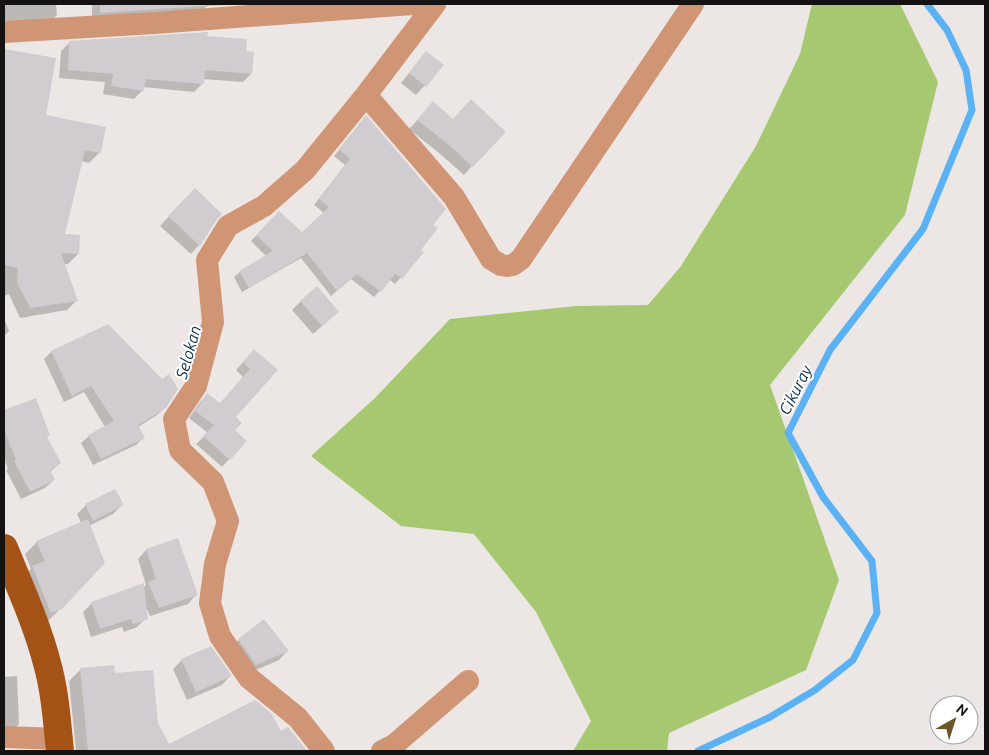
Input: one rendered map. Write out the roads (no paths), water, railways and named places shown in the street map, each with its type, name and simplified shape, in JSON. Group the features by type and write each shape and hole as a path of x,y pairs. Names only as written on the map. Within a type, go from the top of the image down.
{"main road":[{"path":"4,548 47,663 52,684 59,745"}],"street":[{"path":"4,32 412,4"},
{"path":"324,751 298,718 249,678 220,636 210,603 215,564 228,521 213,482 180,450 174,419 196,386 212,322 207,260 228,226 264,206 305,170 366,95 435,4"},
{"path":"366,95 454,197 491,259 502,265 513,265 521,259 693,4"},
{"path":"382,751 394,745 468,681"},
{"path":"4,737 59,745"}],"waterway":[{"name":"Cikuray","path":"698,751 770,717 815,690 853,660 877,613 872,561 823,497 788,433 830,350 923,229 972,110 966,70 947,30 927,4"}],"water label":[{"name":"Selokan","path":"188,352"}]}
